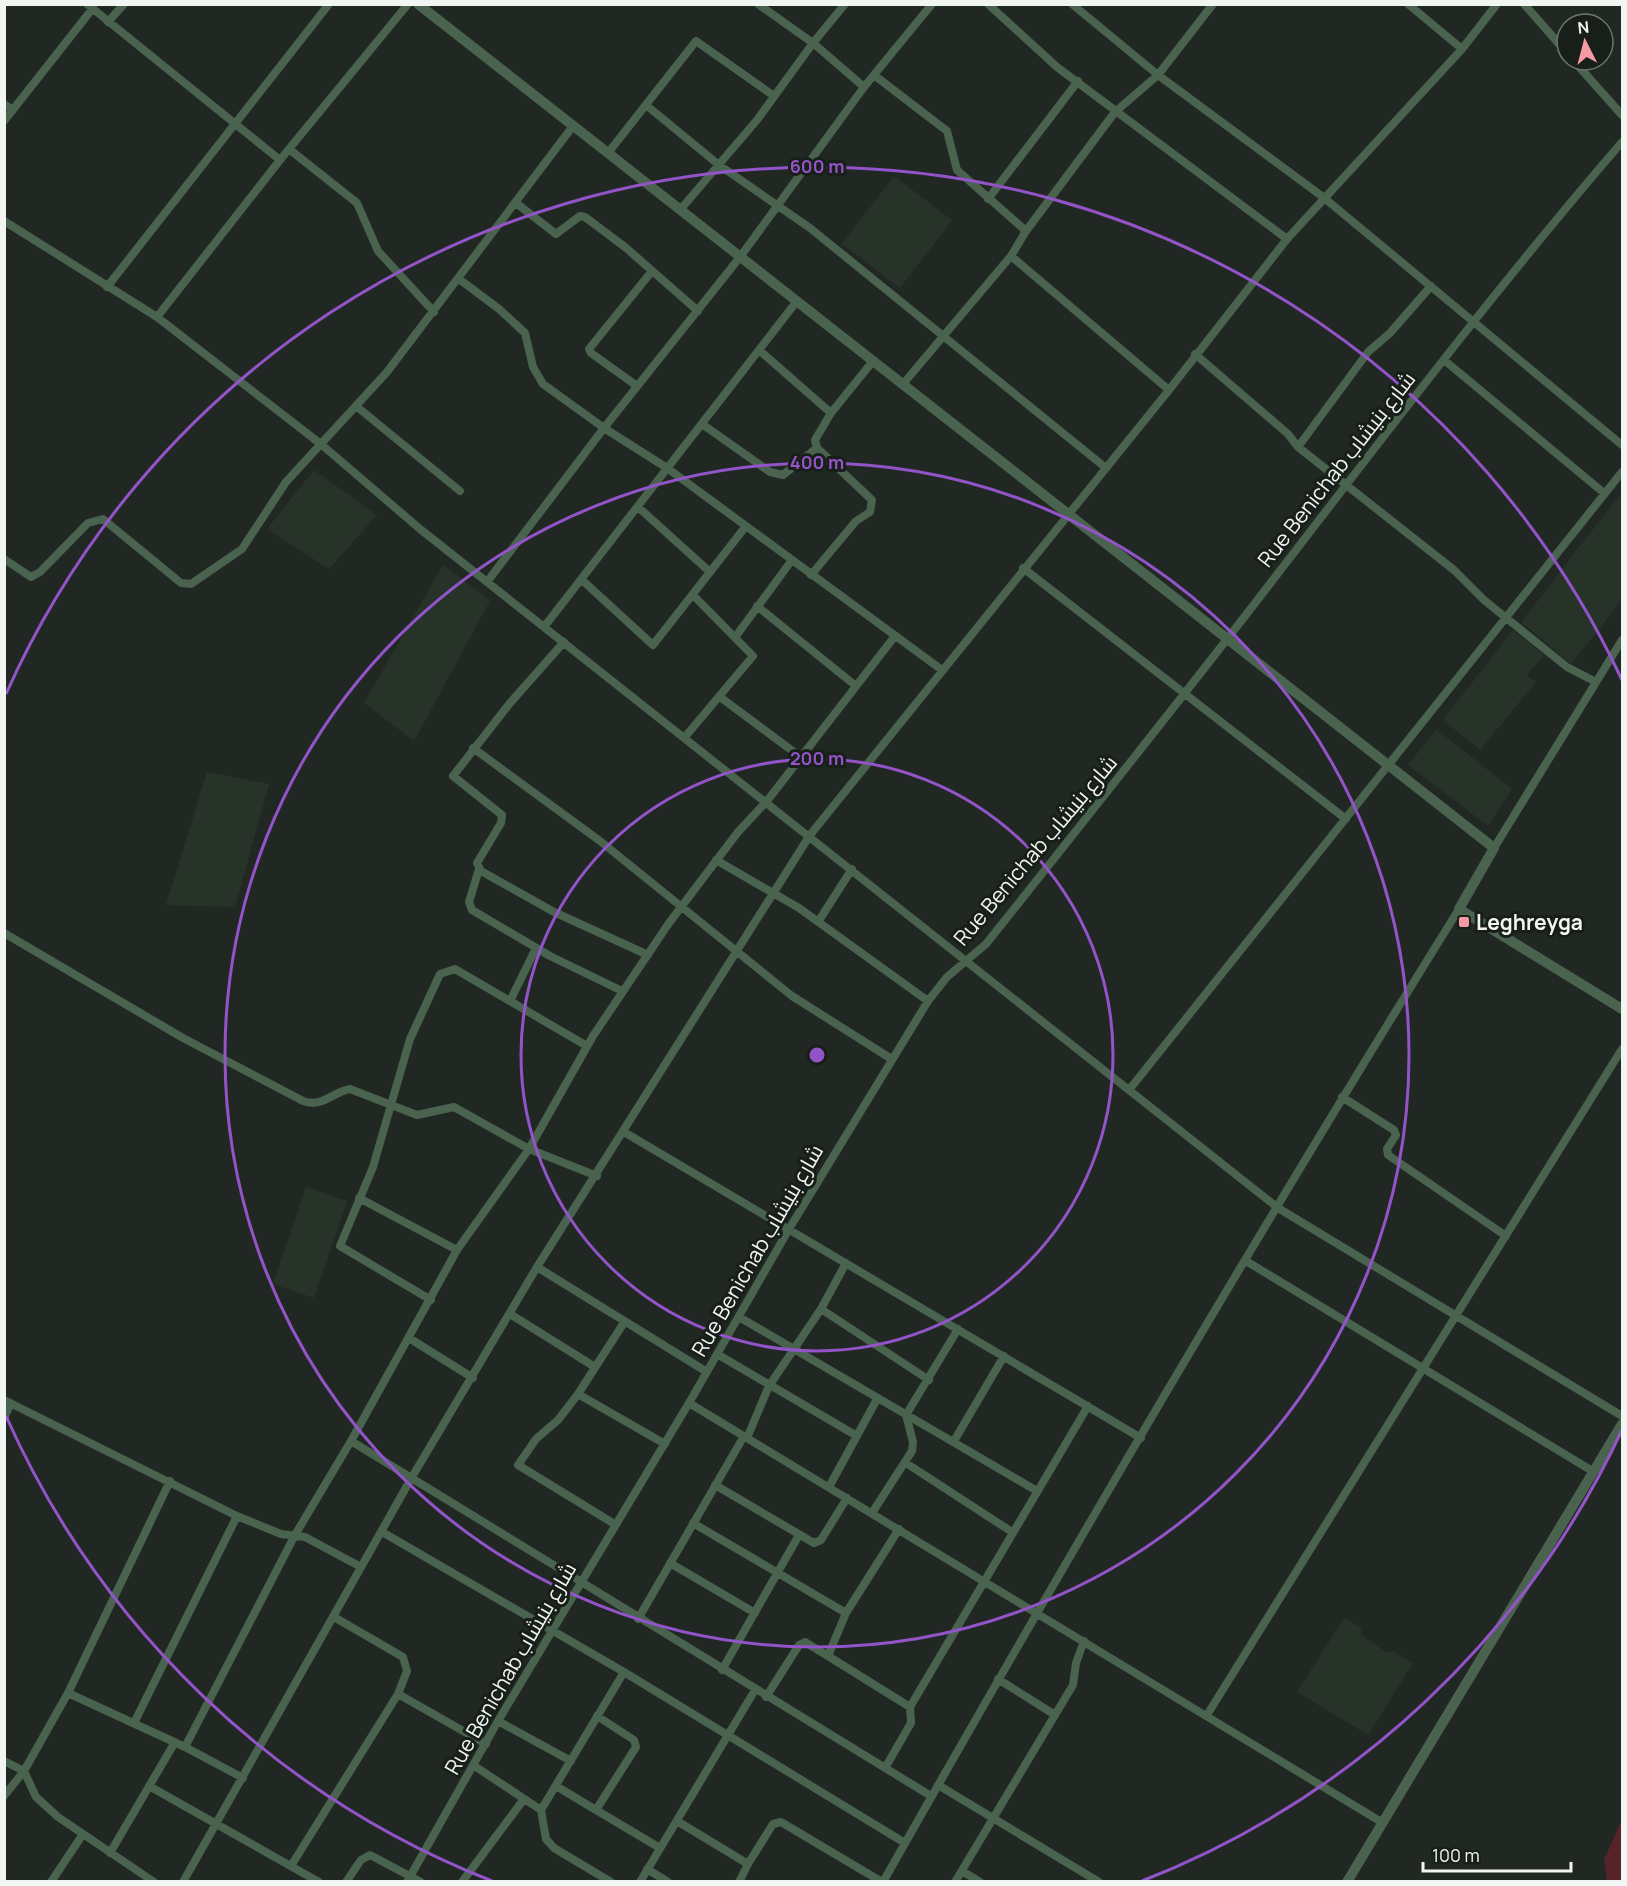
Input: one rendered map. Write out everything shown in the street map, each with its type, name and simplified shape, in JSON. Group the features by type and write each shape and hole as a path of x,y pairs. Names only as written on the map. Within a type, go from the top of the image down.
{"street":[{"path":"108,22 124,4"},
{"path":"107,287 329,4"},
{"path":"157,317 280,160 408,4"},
{"path":"418,4 1494,848"},
{"path":"758,4 813,43 864,87"},
{"path":"487,582 604,428 740,257 864,87 932,4"},
{"path":"988,4 1030,45 1115,112 1287,239"},
{"path":"1072,4 1158,75 1323,197 1623,445"},
{"path":"903,384 1011,256 1026,231 1115,112 1158,75 1213,4"},
{"path":"1408,4 1462,49"},
{"path":"183,1881 412,1477 537,1267 775,895 810,836 1023,568 1169,390 1287,239 1323,197 1462,49 1497,4"},
{"path":"1524,4 1555,39"},
{"path":"4,121 90,6 280,160"},
{"path":"680,210 774,96 842,6"},
{"path":"608,153 696,41 774,96"},
{"path":"1584,72 1623,115"},
{"path":"874,75 947,131 957,170 1026,231"},
{"path":"988,199 1078,81"},
{"path":"4,104 13,110"},
{"path":"646,105 719,165 810,228 1106,468"},
{"path":"4,559 31,577 40,572 88,523 103,519 181,583 191,584 242,549 286,482 356,406 434,312 573,126"},
{"name":"Rue Benichab شارع بنيشاب","path":"409,1879 498,1721 689,1403 891,1058 928,1001 947,977 986,944 1185,694 1443,360 1563,210 1623,142"},
{"path":"289,149 357,203 378,251 434,312"},
{"path":"516,203 556,234 580,216 585,217 698,311"},
{"path":"4,221 157,317 322,445 487,582 767,801 966,962 1278,1208 1623,1416"},
{"path":"1011,256 1169,390"},
{"path":"637,386 591,353 589,349 652,271"},
{"path":"459,279 499,309 525,333 533,367 543,384 604,428 667,468 942,670"},
{"path":"1298,447 1368,352 1390,333 1431,286"},
{"path":"544,627 796,301"},
{"path":"759,350 831,413"},
{"path":"1195,354 1288,434 1298,447 1454,570 1484,600 1508,617 1567,667 1596,682"},
{"path":"1443,360 1604,493"},
{"path":"811,575 856,521 870,512 873,505 872,500 817,448 816,437 831,413 873,361"},
{"path":"356,406 460,491"},
{"path":"702,424 770,472 783,475 817,448"},
{"path":"1129,1090 1623,472"},
{"path":"638,507 710,572"},
{"path":"582,580 653,645 746,526"},
{"path":"736,636 792,560"},
{"path":"1023,568 1346,819"},
{"path":"685,737 753,656 693,594"},
{"path":"757,606 856,686"},
{"path":"185,1747 295,1535 351,1441 457,1250 529,1149 587,1046 622,991 716,860 802,758 895,636"},
{"path":"739,1881 773,1824 781,1822 883,1881 1037,1612 1342,1097 1623,640"},
{"path":"564,642 454,773 453,778 501,812 502,819 477,863 479,869 469,906 536,948 622,991"},
{"path":"720,697 802,758"},
{"path":"473,748 600,841 792,996 891,1058"},
{"path":"716,860 799,908 928,1001"},
{"path":"479,869 554,912 648,955"},
{"path":"818,922 852,869"},
{"path":"1458,909 1623,1009"},
{"path":"4,933 183,1038 303,1101 312,1104 322,1102 350,1089 417,1115 454,1107 529,1149 597,1176"},
{"path":"510,1001 536,948"},
{"path":"431,1300 340,1246 374,1167 410,1039 444,971 455,969 587,1046"},
{"path":"1207,1715 1623,1049"},
{"path":"1342,1097 1394,1130 1396,1135 1387,1149 1388,1155 1506,1236"},
{"path":"624,1132 1141,1438"},
{"path":"359,1198 457,1250"},
{"path":"1246,1261 1594,1472"},
{"path":"638,1619 715,1485 746,1437 769,1386 821,1309 846,1263"},
{"path":"537,1267 707,1372"},
{"path":"821,1309 928,1380"},
{"path":"510,1314 595,1367"},
{"path":"738,1317 1037,1491"},
{"path":"616,1525 518,1465 536,1439 558,1420 578,1394 625,1321"},
{"path":"872,1513 906,1463 914,1446 906,1415 958,1329"},
{"path":"409,1338 473,1378"},
{"path":"717,1354 857,1436"},
{"path":"954,1441 1004,1356"},
{"path":"578,1394 664,1444"},
{"path":"829,1487 877,1399"},
{"path":"4,1418 8,1401 237,1515 281,1534 310,1539 361,1567"},
{"path":"689,1403 1383,1823"},
{"path":"885,1768 911,1723 910,1707 1088,1406"},
{"path":"1347,1881 1623,1424"},
{"path":"351,1441 580,1584 931,1796"},
{"path":"906,1463 1012,1532"},
{"path":"4,1796 24,1771 68,1693 170,1481"},
{"path":"715,1485 814,1544 819,1542 847,1498"},
{"path":"134,1723 237,1515"},
{"path":"693,1523 846,1613"},
{"path":"828,1656 846,1613 899,1529"},
{"path":"382,1532 624,1672 905,1843"},
{"path":"722,1670 799,1535"},
{"path":"670,1563 754,1613"},
{"path":"291,1866 398,1694 407,1671 403,1657 334,1617"},
{"path":"955,1881 1073,1685 1076,1663 1084,1641"},
{"path":"766,1697 799,1645 805,1642 910,1707"},
{"path":"611,1881 554,1848 546,1839 541,1810 624,1672"},
{"path":"998,1679 1055,1715"},
{"path":"640,1881 755,1690"},
{"path":"68,1693 175,1742 243,1778"},
{"path":"398,1694 486,1743"},
{"path":"596,1810 636,1749 634,1740 597,1716"},
{"path":"498,1721 571,1761"},
{"path":"110,1853 175,1742"},
{"path":"4,1761 24,1771 36,1797 44,1806 154,1881"},
{"path":"473,1765 541,1810"},
{"path":"938,1785 1099,1881"},
{"path":"149,1786 319,1881"},
{"path":"556,1786 660,1848"},
{"path":"462,1881 524,1799"},
{"path":"677,1821 748,1864"},
{"path":"51,1881 83,1834"},
{"path":"346,1881 360,1860 370,1855 409,1879 421,1881"},
{"path":"647,1869 668,1881"},
{"path":"962,1871 980,1881"}],"shaded area":[{"path":"894,176 952,220 900,288 842,244"},
{"path":"314,470 377,515 329,569 267,529"},
{"path":"1622,492 1622,600 1571,664 1521,622"},
{"path":"443,565 490,601 414,741 364,703"},
{"path":"1513,630 1544,655 1527,675 1536,682 1480,750 1443,720"},
{"path":"1436,729 1512,789 1488,826 1408,765"},
{"path":"207,772 269,784 235,907 166,905"},
{"path":"306,1187 347,1201 314,1298 273,1284"},
{"path":"1344,1618 1361,1628 1361,1635 1386,1652 1393,1651 1413,1663 1368,1735 1297,1692"},
{"path":"1622,1819 1622,1881 1607,1881 1604,1860"}],"place":[{"name":"Leghreyga","path":"1464,922"}]}
